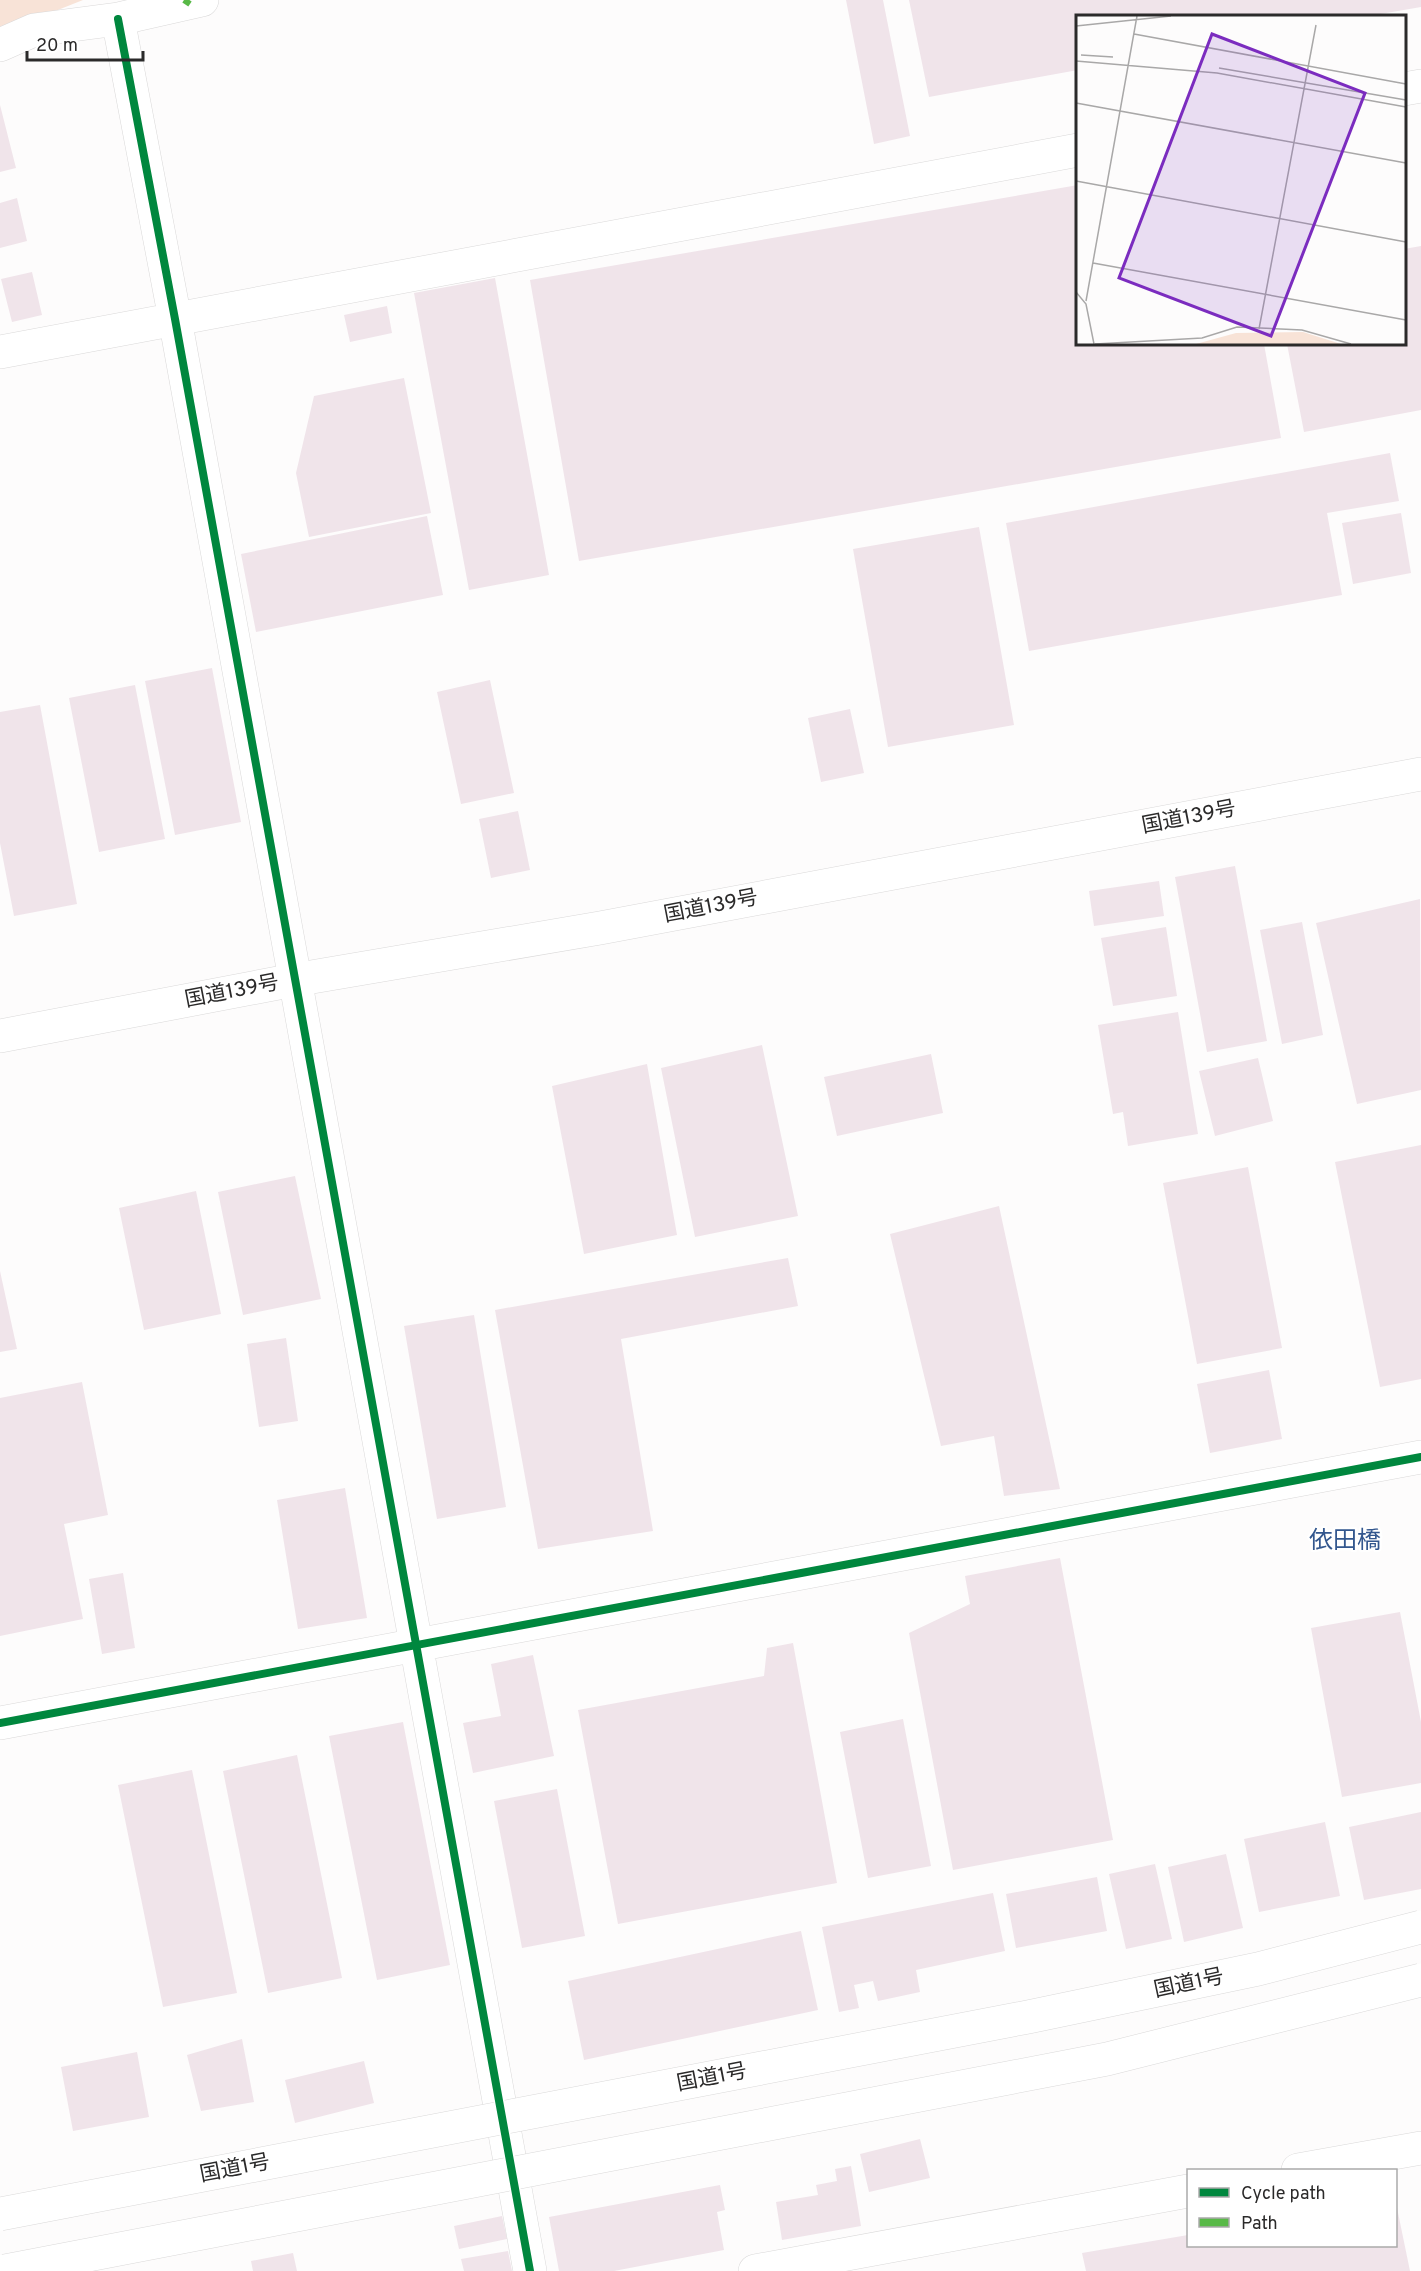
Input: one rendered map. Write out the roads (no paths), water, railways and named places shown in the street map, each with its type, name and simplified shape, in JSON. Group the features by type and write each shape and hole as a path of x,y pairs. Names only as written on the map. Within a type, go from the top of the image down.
{"main road":[{"path":"0,45 34,30 118,19 202,0"},
{"path":"118,19 175,319 530,2271"},
{"path":"1406,89 1421,86"},
{"path":"0,352 1076,150"},
{"name":"国道139号","path":"0,1036 294,980 600,928 1421,774"},
{"path":"0,1723 1421,1457"},
{"name":"国道1号","path":"0,2214 1028,2017 1258,1969 1421,1927"},
{"path":"5,2271 1107,2059 1421,1980"},
{"path":"1304,2169 1421,2148"},
{"path":"755,2271 1187,2191"}],"district":[{"name":"依田橋","path":"1345,1542"}]}
